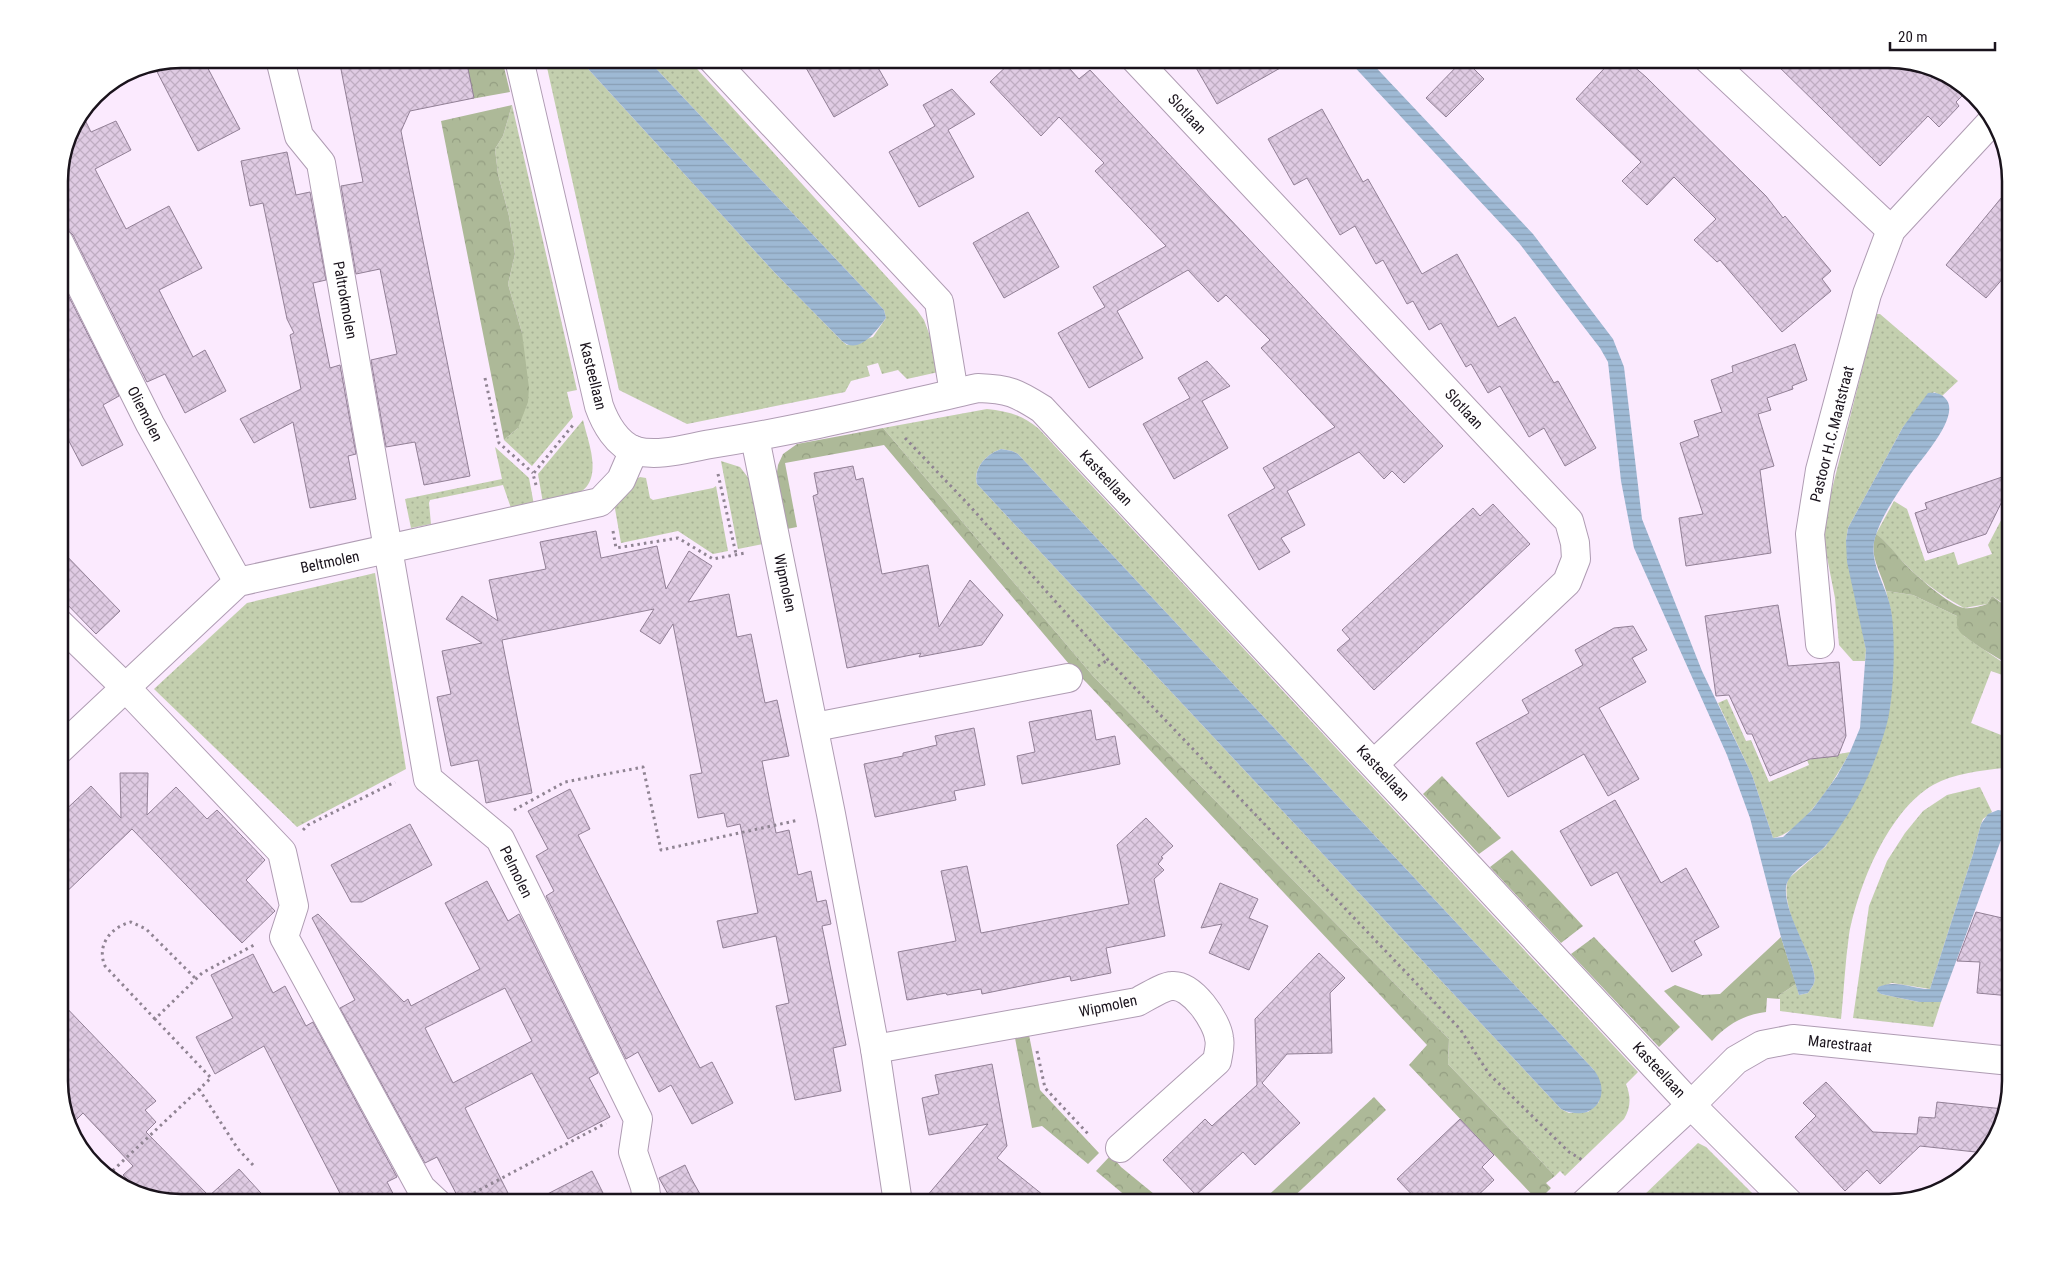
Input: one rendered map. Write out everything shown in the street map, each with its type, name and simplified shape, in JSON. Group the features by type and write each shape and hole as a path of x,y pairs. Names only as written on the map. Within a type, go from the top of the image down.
{"street":[{"name":"Paltrokmolen","path":"282,68 299,136 321,163 388,549"},
{"name":"Kasteellaan","path":"521,68 596,393 605,423 617,438 634,450 652,454 755,438 978,388 1002,389 1021,395 1042,409 1691,1105 1780,1194"},
{"path":"720,68 939,302 954,394"},
{"name":"Slotlaan","path":"1143,68 1569,522 1575,543 1576,558 1566,582 1374,764"},
{"path":"1718,68 1891,230"},
{"name":"Pastoor H.C.Maatstraat","path":"1820,644 1810,534 1820,470 1868,294 1891,230 1988,125"},
{"name":"Oliemolen","path":"68,260 150,424 238,582"},
{"name":"Wipmolen","path":"755,438 815,727 875,1049 897,1194"},
{"name":"Beltmolen","path":"238,582 600,502 621,480 634,450"},
{"path":"388,549 428,779"},
{"path":"68,741 238,582"},
{"path":"68,633 125,687 282,852 294,906 284,937 422,1188 435,1194"},
{"path":"815,727 1068,678"},
{"name":"Pelmolen","path":"428,779 500,839 638,1119 633,1152 646,1194"},
{"name":"Wipmolen","path":"875,1049 1136,1002 1172,986 1184,988 1202,1004 1216,1024 1220,1039 1217,1061 1120,1148"},
{"name":"Marestraat","path":"1595,1194 1691,1105 1736,1060 1762,1045 1793,1039 2002,1060"}],"path":[{"path":"485,378 499,442 533,474 542,515"},
{"path":"533,474 578,418 573,396 596,393"},
{"path":"879,410 968,504 1108,660 1460,1029 1489,1074 1569,1152 1612,1178"},
{"path":"712,444 736,554"},
{"path":"612,526 616,548 678,538 713,559 778,546"},
{"path":"484,826 565,782 643,767 661,850 831,814"},
{"path":"282,852 308,825 326,816 395,782 428,779"},
{"path":"113,1171 211,1078 105,966 102,958 104,942 115,929 131,922 146,929 196,979"},
{"path":"155,1019 202,972 263,940 284,937"},
{"path":"1031,1021 1045,1088 1106,1153 1120,1148"},
{"path":"199,1089 238,1149 254,1166"},
{"path":"464,1194 633,1108"}],"green space":[{"path":"465,68 504,68 510,92 471,99"},
{"path":"547,68 587,68 775,273 847,345 873,337 886,318 884,310 655,68 696,68 917,310 924,320 943,371 907,379 898,370 882,374 878,363 867,366 870,376 851,381 845,392 687,424 619,390"},
{"path":"512,105 577,390 567,392 573,417 532,466 504,440 518,428 522,333 508,284 515,254 509,216 498,174 495,149 503,136"},
{"path":"512,105 503,136 495,149 498,174 509,216 515,254 508,284 522,333 529,388 528,402 518,428 504,440 441,121"},
{"path":"1876,314 1880,314 1958,381 1942,396 1934,392 1903,427 1848,528 1846,541 1866,650 1865,661 1853,661 1839,645 1835,598 1825,547 1824,531 1827,509"},
{"path":"987,409 1014,414 1027,420 1039,429 1638,1072 1626,1084 1630,1102 1624,1119 1565,1176 1560,1171 1555,1176 1448,1064 1449,1039 1093,676 883,428","holes":["1001,449 1018,454 1594,1070 1599,1102 1588,1112 1569,1113 1561,1109 977,484 977,472 986,458"]},
{"path":"583,420 591,450 593,471 590,480 586,488 577,494 543,503 538,474"},
{"path":"883,428 1093,676 1449,1039 1448,1064 1555,1176 1546,1183 1551,1188 1545,1194 1531,1194 1409,1065 1427,1045 1069,664 884,445 785,463 797,527 787,529 776,479 778,465 783,454 797,444"},
{"path":"495,447 529,478 534,505 511,508 503,485 430,500 431,524 411,528 405,499 502,479"},
{"path":"721,461 740,467 750,480 763,544 738,549"},
{"path":"640,477 646,478 650,498 653,500 716,486 728,551 713,554 678,531 621,543 614,503 633,481"},
{"path":"1894,501 1907,509 1925,561 1954,552 1958,565 1992,554 1988,545 2002,518 2002,602 1992,596 1987,604 1964,608 1917,576 1884,540 1876,534"},
{"path":"1876,534 1915,574 1950,602 1958,606 1973,608 1987,604 1992,596 2002,603 2002,660 1963,635 1958,628 1957,616 1913,595 1886,591 1874,556"},
{"path":"375,573 406,769 297,827 154,689 247,603"},
{"path":"1886,591 1913,595 1957,616 1964,636 2002,662 2002,675 1991,671 1971,723 2002,735 2002,768 1958,775 1933,785 1917,797 1889,831 1868,873 1853,916 1849,935 1841,1019 1780,1011 1780,999 1778,996 1796,984 1799,995 1808,993 1814,983 1811,963 1793,922 1789,907 1786,893 1788,879 1826,846 1890,708 1893,639 1891,611"},
{"path":"1727,699 1746,741 1751,740 1769,782 1809,765 1807,760 1850,752 1828,789 1807,816 1784,834 1773,838 1752,775 1718,703"},
{"path":"1442,776 1501,838 1479,854 1423,794"},
{"path":"1980,787 1992,812 1983,819 1981,824 1930,989 1892,983 1879,987 1877,990 1881,994 1919,1002 1941,1002 1933,1027 1853,1018 1869,906 1887,861 1905,833 1923,811 1947,795"},
{"path":"1512,850 1583,926 1561,943 1490,867"},
{"path":"1594,937 1680,1027 1659,1047 1571,954"},
{"path":"1781,937 1796,984 1778,996 1780,999 1767,998 1766,1012 1750,1015 1736,1021 1712,1041 1664,991 1675,985 1702,995 1720,994"},
{"path":"1029,1035 1040,1090 1099,1153 1088,1164 1042,1126 1032,1128 1015,1038"},
{"path":"1374,1097 1386,1110 1297,1194 1270,1194"},
{"path":"1698,1143 1706,1147 1753,1194 1645,1194"},
{"path":"1111,1155 1121,1167 1154,1194 1123,1194 1096,1171"}],"water":[{"path":"587,68 655,68 884,310 886,318 867,340 855,345 848,345 775,273"},
{"path":"1355,68 1376,68 1533,234 1613,339 1624,367 1642,519 1702,671 1752,775 1773,838 1783,837 1812,810 1837,776 1860,728 1866,650 1847,562 1846,541 1848,528 1903,427 1928,393 1942,395 1949,406 1948,415 1938,438 1890,505 1875,538 1874,556 1889,601 1893,622 1891,702 1881,742 1869,773 1846,818 1827,844 1792,875 1786,887 1790,912 1812,964 1814,983 1808,993 1799,995 1781,937 1750,818 1727,755 1634,548 1621,481 1608,362 1600,348 1519,243"},
{"path":"1001,449 1018,454 1594,1070 1600,1080 1602,1090 1596,1105 1582,1113 1572,1113 1561,1109 977,484 977,472 982,462 991,454"},
{"path":"1998,810 2002,811 2002,837 1941,1002 1919,1002 1881,994 1877,991 1878,987 1891,984 1930,989 1981,824 1988,814"}],"building":[{"path":"173,68 208,68 240,129 198,151 156,70"},
{"path":"341,68 468,68 474,98 410,111 401,131 470,476 424,485 415,442 386,447 371,360 397,354 380,269 356,274 341,186 363,182"},
{"path":"806,68 878,68 888,85 834,117"},
{"path":"1005,68 1069,68 1079,79 1090,70 1443,446 1404,483 1392,471 1384,479 1359,452 1287,491 1305,525 1281,538 1290,552 1259,570 1228,515 1275,488 1263,468 1335,427 1261,348 1270,340 1226,295 1218,302 1188,270 1117,311 1143,358 1089,388 1058,333 1105,307 1093,287 1166,246 1095,171 1104,163 1059,117 1041,136 990,82"},
{"path":"1196,68 1280,68 1217,104"},
{"path":"1455,68 1473,68 1484,79 1446,117 1426,98"},
{"path":"1605,68 1636,68 1766,196 1783,218 1785,216 1831,271 1822,279 1831,291 1782,332 1720,260 1717,262 1694,240 1716,219 1674,177 1647,205 1622,181 1641,162 1576,99"},
{"path":"1780,68 1905,68 1933,76 1963,95 1956,102 1959,106 1939,127 1928,116 1880,166"},
{"path":"952,89 975,114 948,130 974,177 919,207 889,152 935,126 923,105"},
{"path":"1322,109 1363,182 1368,179 1422,274 1457,254 1498,327 1515,317 1554,383 1558,381 1596,448 1565,466 1544,428 1529,437 1500,386 1488,393 1471,364 1466,367 1441,323 1429,330 1413,301 1407,304 1383,260 1376,264 1355,226 1340,235 1307,178 1294,185 1268,139"},
{"path":"85,121 91,132 116,121 131,150 95,169 126,229 169,206 202,268 159,290 193,357 205,350 226,391 185,413 165,374 147,382 73,235 68,230 68,173 71,151 76,137"},
{"path":"287,152 296,195 310,192 326,280 313,283 330,368 340,365 356,454 348,456 356,499 310,508 293,422 254,443 240,419 301,389 290,335 294,333 287,319 263,203 250,206 241,161"},
{"path":"2002,197 2002,279 1986,298 1946,265"},
{"path":"1028,212 1059,267 1004,298 973,243"},
{"path":"68,295 119,396 103,405 123,445 82,466 68,439"},
{"path":"1795,344 1807,380 1792,386 1793,389 1767,398 1771,410 1758,414 1774,466 1760,470 1771,553 1686,566 1679,518 1703,514 1680,443 1699,436 1694,421 1722,412 1711,380 1733,372 1732,366"},
{"path":"1207,361 1230,386 1202,401 1228,448 1174,479 1143,424 1190,398 1178,378"},
{"path":"853,466 856,480 863,478 882,574 928,565 939,627 970,580 1003,615 982,645 919,657 921,653 847,668 813,496 818,494 814,473"},
{"path":"2002,477 2002,501 1986,534 1928,553 1915,513 1927,509 1925,503"},
{"path":"1493,504 1530,544 1374,690 1337,650 1350,639 1342,630 1473,508 1480,516"},
{"path":"596,531 601,558 657,546 666,589 689,551 712,566 688,602 729,594 737,637 751,634 765,703 777,700 789,756 762,761 776,833 789,830 798,875 811,871 817,902 826,900 831,924 822,926 846,1045 833,1048 841,1091 795,1100 776,1006 789,1003 776,936 723,948 717,921 758,913 740,824 727,827 724,813 698,818 690,775 702,773 673,624 660,644 640,631 654,609 502,640 532,793 486,803 478,760 451,766 437,697 451,694 442,651 482,643 446,619 462,596 498,621 489,580 546,569 540,542"},
{"path":"68,557 120,611 96,634 68,605"},
{"path":"1778,605 1788,666 1839,662 1846,736 1838,756 1810,759 1770,776 1752,734 1747,734 1729,695 1716,696 1705,616"},
{"path":"1633,626 1647,650 1632,658 1646,682 1599,708 1639,779 1608,796 1584,754 1508,797 1476,743 1529,713 1522,700 1583,665 1575,650 1614,628"},
{"path":"1091,710 1096,740 1115,736 1120,764 1022,784 1017,756 1035,752 1029,722"},
{"path":"974,728 985,785 954,791 956,800 875,817 864,764 903,756 903,753 937,745 935,736"},
{"path":"120,773 148,773 147,815 176,787 207,819 217,810 265,860 246,880 275,911 242,943 132,829 68,890 68,808 91,786 121,818"},
{"path":"570,789 590,829 578,835 700,1068 712,1062 733,1103 692,1124 671,1085 659,1092 638,1052 626,1059 546,896 554,891 536,856 548,849 528,811"},
{"path":"1615,800 1661,883 1686,868 1719,927 1694,941 1702,955 1672,972 1617,872 1591,886 1560,831"},
{"path":"1146,818 1173,846 1161,857 1163,858 1158,864 1164,870 1154,879 1165,936 1106,948 1111,973 1071,981 1070,976 982,994 981,989 907,1000 898,952 956,941 941,871 967,866 981,933 1129,904 1117,845"},
{"path":"410,824 432,865 362,902 351,902 331,865"},
{"path":"487,881 508,921 519,914 598,1073 589,1078 610,1117 568,1139 532,1073 465,1108 508,1194 456,1194 437,1157 425,1163 340,1008 355,1000 312,918 318,914 404,1002 408,999 411,1006 480,969 445,903","holes":["505,988 532,1041 453,1083 425,1028"]},
{"path":"1220,883 1258,899 1249,918 1268,926 1249,970 1209,953 1222,924 1201,928"},
{"path":"1976,912 2002,918 2002,995 1977,993 1980,962 1957,961"},
{"path":"1319,953 1345,978 1330,993 1332,1053 1287,1054 1262,1083 1300,1123 1255,1165 1243,1152 1195,1194 1163,1160 1205,1119 1212,1126 1257,1085 1255,1019"},
{"path":"253,954 273,993 285,986 306,1026 313,1022 397,1177 387,1182 393,1194 340,1194 264,1046 215,1074 196,1037 233,1018 211,975"},
{"path":"68,1009 156,1101 145,1110 156,1122 146,1132 207,1194 165,1194 151,1191 130,1182 123,1175 133,1166 83,1113 75,1121 71,1111 68,1089"},
{"path":"992,1064 1007,1146 997,1158 1042,1194 929,1194 988,1124 929,1135 922,1098 939,1094 935,1075"},
{"path":"1826,1082 1873,1132 1917,1134 1919,1117 1935,1118 1937,1102 2000,1109 1994,1125 1977,1152 1920,1146 1880,1184 1867,1170 1845,1191 1795,1137 1816,1116 1803,1103"},
{"path":"1460,1119 1494,1155 1482,1167 1494,1180 1479,1194 1411,1194 1397,1179"},
{"path":"685,1165 700,1194 668,1194 659,1178"},
{"path":"239,1169 262,1194 211,1194"},
{"path":"592,1171 604,1194 547,1194"}]}
